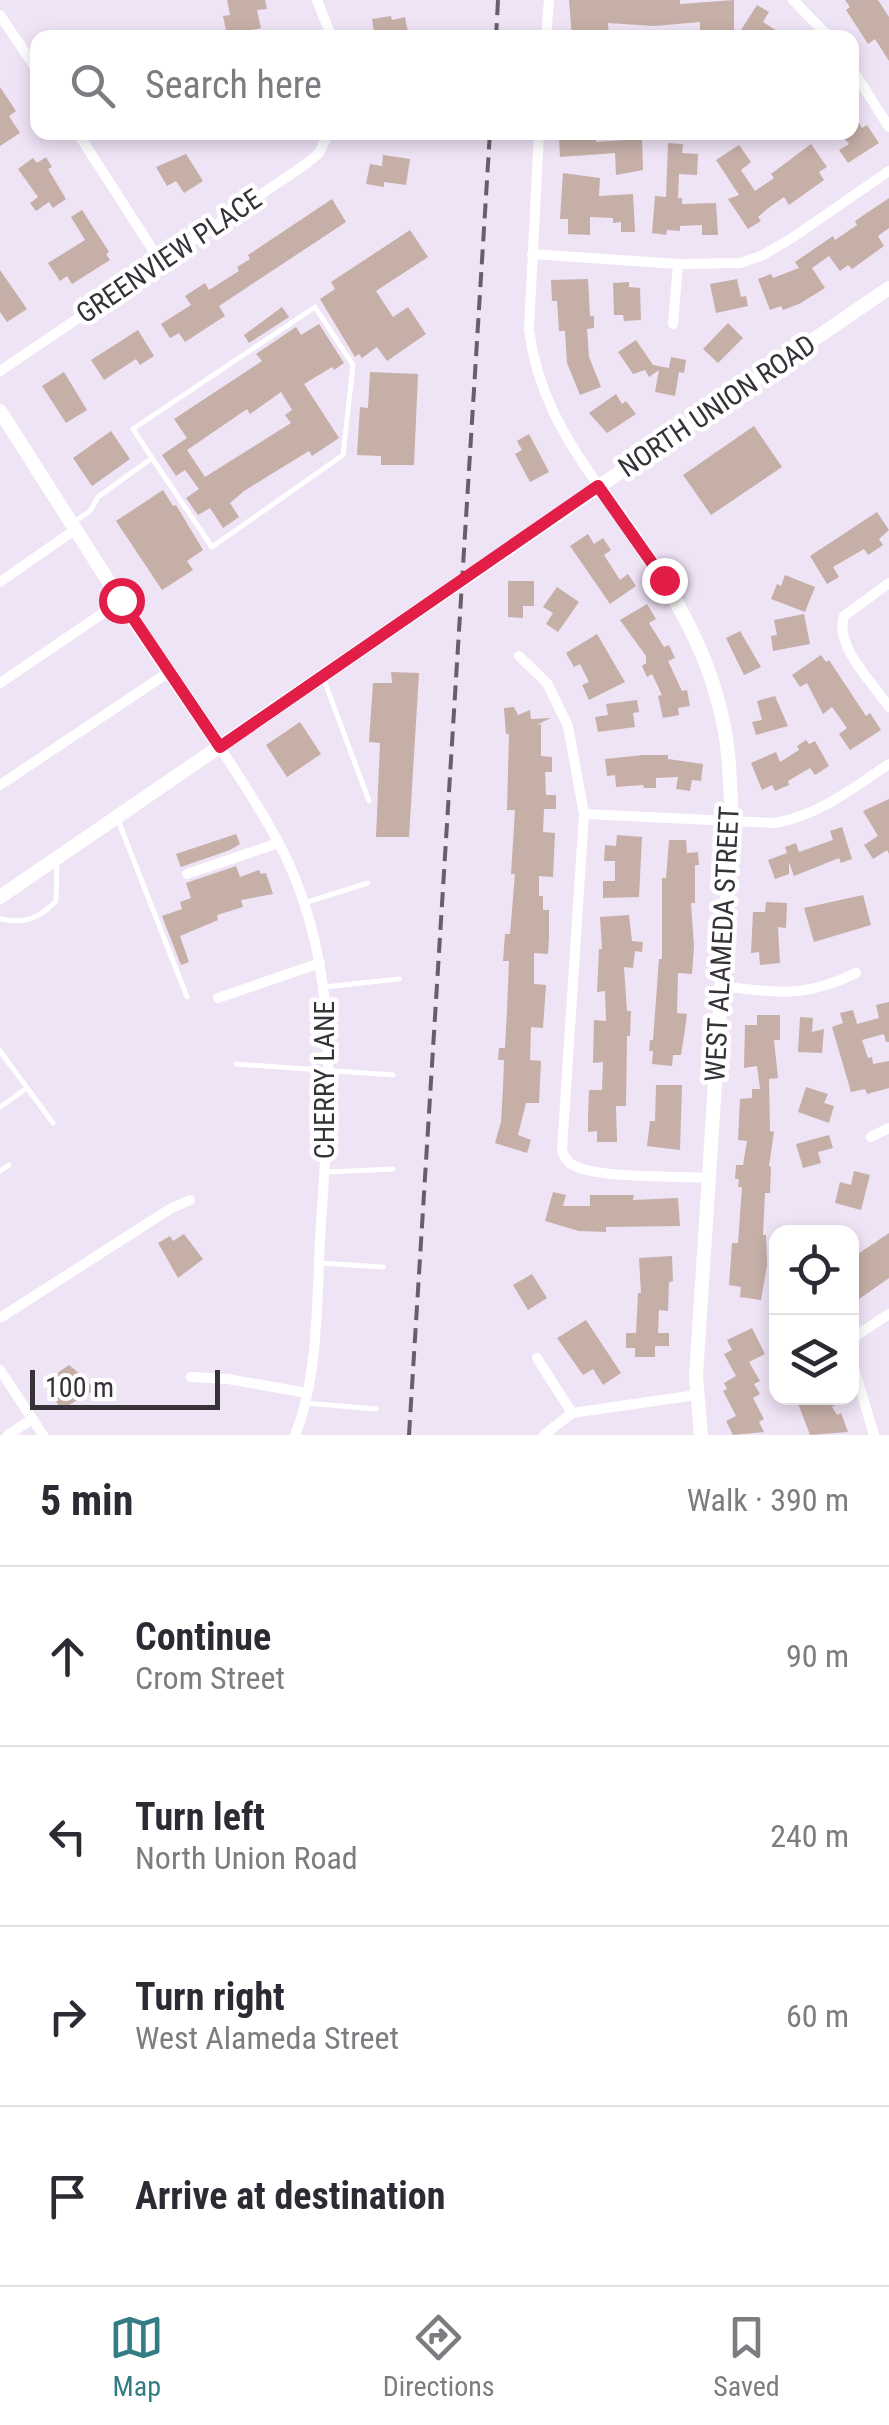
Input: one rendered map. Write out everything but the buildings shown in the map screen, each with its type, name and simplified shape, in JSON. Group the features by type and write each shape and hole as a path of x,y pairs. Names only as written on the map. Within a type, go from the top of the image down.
{"street":[{"path":"318,0 329,30"},
{"path":"547,30 549,0"},
{"path":"793,0 822,30"},
{"path":"0,15 30,60"},
{"path":"859,80 889,127"},
{"path":"82,140 160,260"},
{"name":"GREENVIEW PLACE","path":"0,371 306,164 325,140"},
{"path":"539,140 529,329 536,372 558,424 598,486"},
{"path":"532,254 726,265 761,256 889,171"},
{"path":"673,324 678,264"},
{"name":"NORTH UNION ROAD","path":"0,896 889,288"},
{"path":"0,411 220,747"},
{"name":"WEST ALAMEDA STREET","path":"598,486 673,593 708,666 723,722 732,821 696,1395 701,1435"},
{"path":"0,582 74,526"},
{"path":"889,582 844,616 841,630 847,646 889,706"},
{"path":"0,684 121,600"},
{"path":"520,656 547,683 568,726 584,814 562,1139 566,1160 585,1169 710,1178"},
{"path":"0,785 169,672"},
{"name":"CHERRY LANE","path":"220,747 278,843 304,904 324,987 328,1072 319,1263 306,1398 295,1435"},
{"path":"584,814 775,823 818,810 889,764"},
{"path":"187,874 278,843"},
{"path":"218,998 320,963"},
{"path":"720,986 792,994 816,990 856,973"},
{"path":"870,1138 889,1128"},
{"path":"0,1318 190,1200"},
{"path":"859,1335 889,1314"},
{"path":"537,1358 572,1413"},
{"path":"0,1370 43,1435"},
{"path":"190,1377 228,1379 306,1398"},
{"path":"859,1385 874,1435"},
{"path":"544,1435 572,1413 696,1395"},
{"path":"8,1435 32,1419"}],"lane":[{"path":"315,306 353,366 343,455 212,546 152,458 132,429 315,306"},
{"path":"74,526 98,498 152,458"},
{"path":"322,677 369,801"},
{"path":"117,817 187,998"},
{"path":"0,919 22,922 43,915 56,901 57,858"},
{"path":"304,904 368,884"},
{"path":"324,987 398,979"},
{"path":"0,1052 53,1123"},
{"path":"236,1064 393,1075"},
{"path":"0,1107 27,1088"},
{"path":"0,1170 9,1165"},
{"path":"324,1172 393,1169"},
{"path":"319,1263 383,1267"},
{"path":"306,1398 376,1409"}],"railway":[{"path":"496,30 498,0"},
{"path":"409,1435 490,140"}],"route":[{"path":"121,600 220,747 598,486 664,580"}]}
